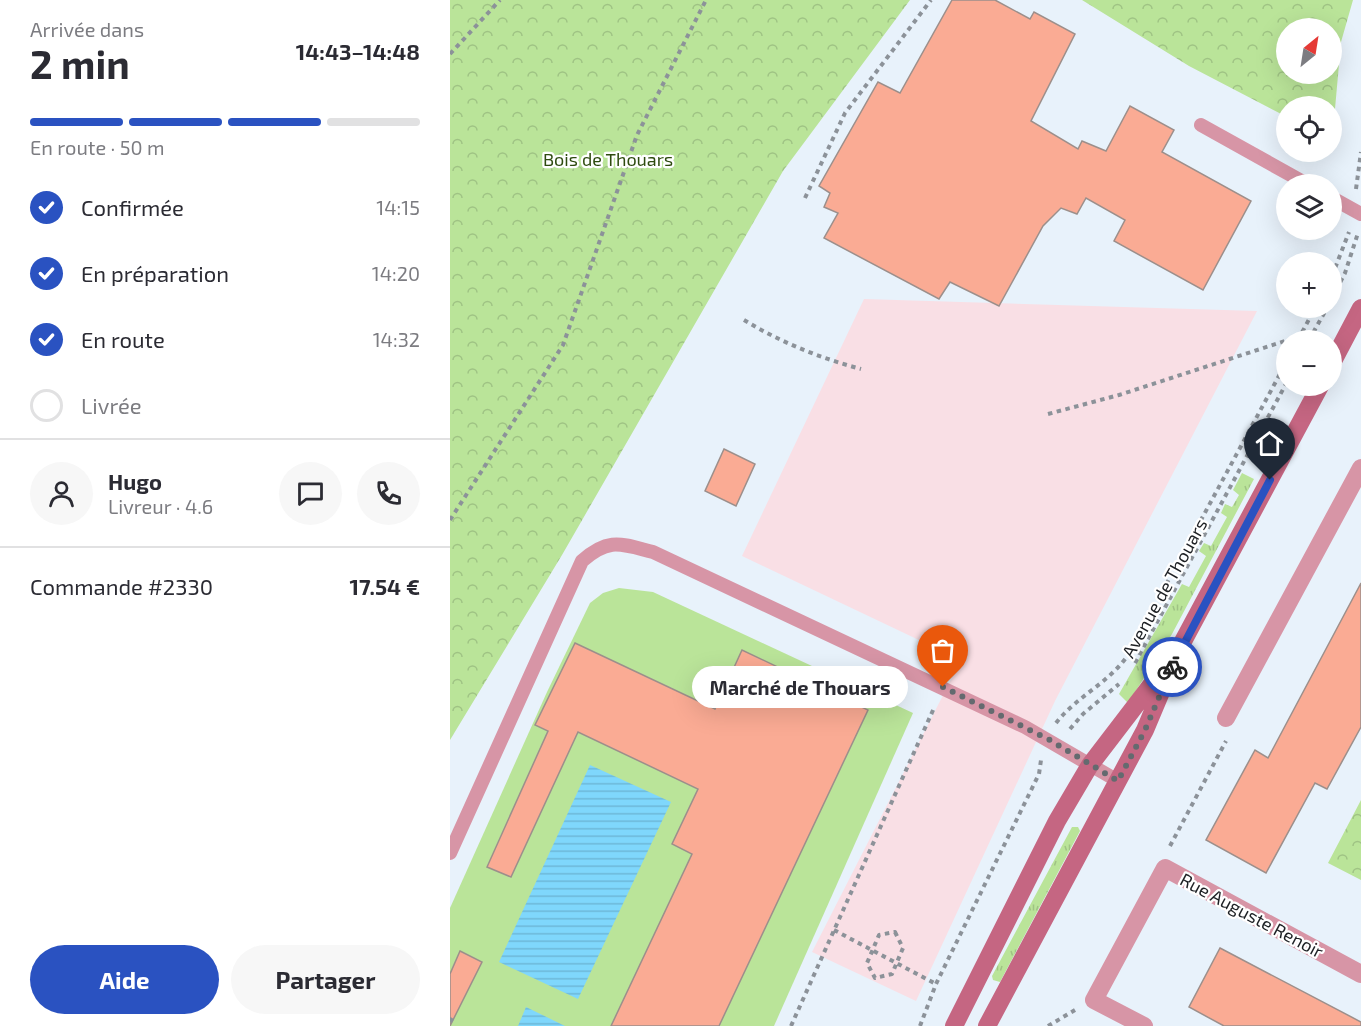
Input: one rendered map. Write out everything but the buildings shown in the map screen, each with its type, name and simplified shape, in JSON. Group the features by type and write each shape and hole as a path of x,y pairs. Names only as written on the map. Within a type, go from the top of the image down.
{"street":[{"path":"1342,344 1361,308"},
{"name":"Avenue de Thouars","path":"987,1026 1145,730 1180,647 1315,396"},
{"path":"1226,718 1361,468"},
{"name":"Avenue de Thouars","path":"954,1026 1057,821 1090,765 1180,647"},
{"name":"Rue Auguste Renoir","path":"1094,1000 1165,868 1361,974"},
{"path":"1094,1000 1144,1026"}],"lane":[{"path":"1201,125 1290,174"},
{"path":"1342,204 1361,214"},
{"path":"450,853 582,561 595,550 610,543 653,552 943,687 1048,739 1118,781"},
{"path":"450,833 465,819"}],"path":[{"path":"450,54 500,0"},
{"path":"450,520 563,345 637,135 706,0"},
{"path":"804,198 845,113 931,0"},
{"path":"1342,279 1361,224"},
{"path":"744,320 768,335 835,362 861,369"},
{"path":"1048,414 1119,395 1276,344"},
{"name":"Avenue de Thouars","path":"920,1026 936,984 1039,774 1042,753 1048,739 1062,715 1117,671 1128,655 1276,381"},
{"path":"1129,671 1279,396"},
{"path":"1039,774 1051,763 1083,714 1122,681"},
{"path":"791,1026 943,687"},
{"path":"1165,868 1162,861 1232,731 1226,718"},
{"path":"834,930 936,984"},
{"path":"895,932 903,948 892,974 875,978 867,963 873,949 879,935 895,932"},
{"path":"1048,1026 1094,1000"},
{"path":"450,1023 453,1017"}],"shaded area":[{"path":"864,299 1257,311 1055,701 916,1001 812,952 961,660 742,556"}],"green space":[{"name":"Bois de Thouars","path":"450,0 910,0 783,171 562,555 450,740"},
{"path":"1082,0 1353,0 1342,38 1342,18 1276,18 1276,84 1337,84 1336,96 1276,96 1276,111 1189,66"},
{"path":"1242,473 1254,479 1172,634 1128,703 1119,694 1182,584 1189,587 1206,556 1199,551 1204,543 1211,546 1227,517 1221,513 1225,504 1232,507 1239,495 1233,490"},
{"path":"619,588 653,592 913,713 774,1026 450,1026 450,908 547,692 590,603 603,593"},
{"path":"1361,800 1361,880 1328,863"},
{"path":"1072,827 1078,827 1080,831 1000,982 993,980 992,976"}],"water":[{"path":"590,765 671,802 578,999 499,962"},
{"path":"526,1007 565,1026 518,1026"}],"way so far":[{"path":"943,687 1048,739 1118,781 1145,730 1172,667"}],"place":[{"name":"Marché de Thouars","path":"943,687"}],"route":[{"path":"1172,667 1180,647 1270,480"}]}
